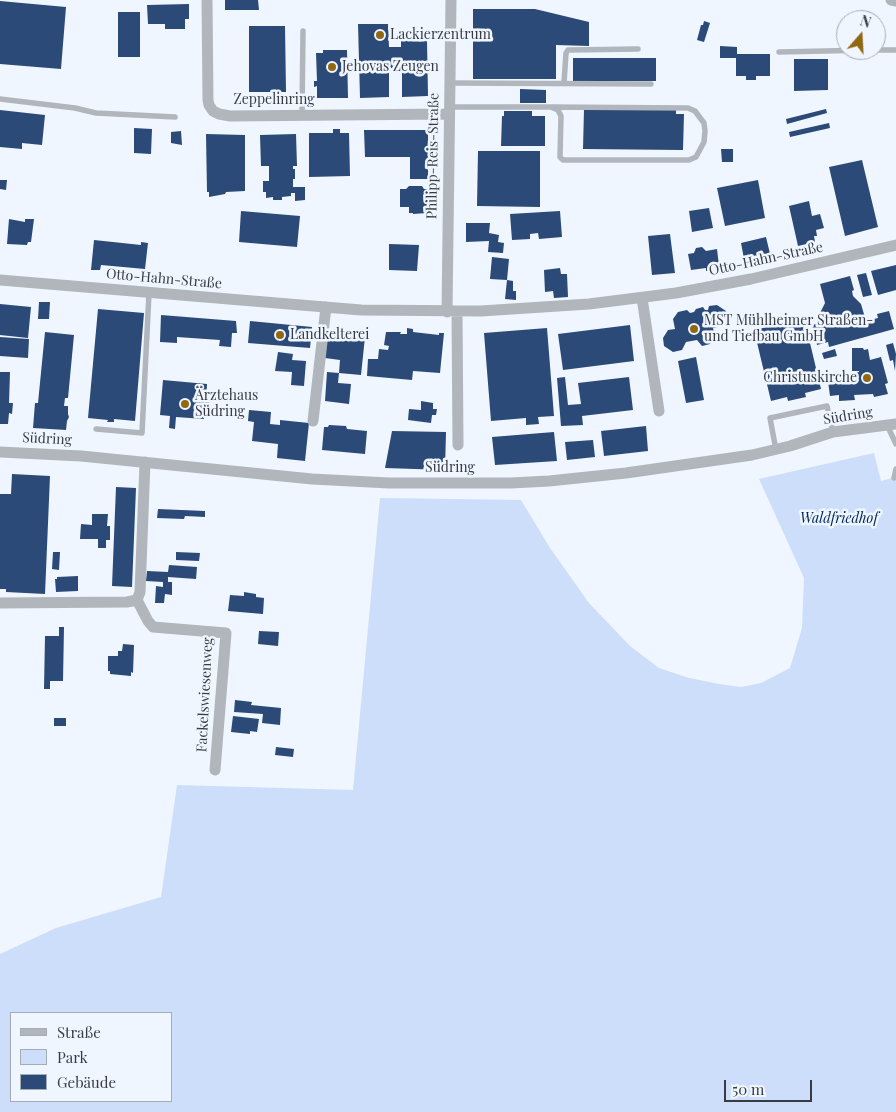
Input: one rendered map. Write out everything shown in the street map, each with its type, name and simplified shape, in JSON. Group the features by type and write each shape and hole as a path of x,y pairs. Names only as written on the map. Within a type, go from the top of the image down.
{"street":[{"name":"Zeppelinring","path":"206,0 208,100 209,105 214,111 230,116 448,111"},
{"name":"Philipp-Reis-Straße","path":"450,0 448,111 452,312"},
{"path":"891,0 896,1"},
{"name":"Otto-Hahn-Straße","path":"0,280 361,310 452,312 589,304 642,298 751,280 896,245"},
{"path":"642,298 658,411"},
{"path":"313,422 326,307"},
{"path":"452,312 458,445"},
{"name":"Südring","path":"0,452 81,456 312,479 389,483 483,483 549,481 752,456 833,432 892,425"},
{"path":"0,603 127,602 137,600 140,592 145,462"},
{"name":"Fackelswiesenweg","path":"137,600 148,621 153,626 226,633 215,770"}],"lane":[{"path":"302,115 303,31"},
{"path":"564,83 566,53 568,50 638,49"},
{"path":"779,52 836,51"},
{"path":"449,83 651,84"},
{"path":"0,99 75,108 96,113 175,117"},
{"path":"448,111 551,107 688,108 695,111 704,123 704,142 696,157 689,160 563,160 560,157 562,116 558,110 551,107"},
{"path":"96,429 142,433 149,293"},
{"path":"776,450 770,418 827,406 833,432"},
{"path":"892,425 896,444"},
{"path":"894,478 896,469"}],"green space":[{"name":"Waldfriedhof","path":"874,453 881,481 896,477 896,1112 0,1112 0,954 56,928 161,897 177,785 353,790 380,498 521,500 550,548 589,603 630,646 659,668 689,678 719,684 741,687 761,683 790,668 802,628 804,578 759,479"}],"building":[{"path":"225,0 258,0 259,10 225,10"},
{"path":"0,1 66,7 61,69 0,64"},
{"path":"189,4 189,19 185,19 185,29 165,29 165,24 148,24 147,5"},
{"path":"473,9 535,9 589,22 589,46 556,45 556,79 473,79"},
{"path":"118,12 140,12 140,57 118,57"},
{"path":"704,21 710,23 704,42 697,40"},
{"path":"358,24 388,24 389,47 401,47 401,41 427,40 428,96 402,97 402,68 389,68 389,97 360,98"},
{"path":"249,26 285,26 286,92 249,92"},
{"path":"720,46 737,47 737,54 770,54 770,76 756,76 756,80 746,80 746,76 736,76 736,58 720,58"},
{"name":"Jehovas Zeugen","path":"323,50 347,50 348,98 317,98 317,86 314,87 314,81 317,81 316,53 323,53"},
{"path":"573,58 656,58 656,81 573,81"},
{"path":"794,59 828,59 828,90 794,91"},
{"path":"520,89 546,90 546,103 520,103"},
{"path":"584,109 676,110 676,114 684,114 683,150 583,149"},
{"path":"826,109 827,113 787,124 786,119"},
{"path":"0,110 45,115 42,145 22,143 22,149 0,147"},
{"path":"504,111 532,111 532,116 545,116 545,146 501,146 502,116 504,116"},
{"path":"829,123 830,128 790,137 789,132"},
{"path":"134,128 152,129 151,154 134,153"},
{"path":"333,129 340,129 340,133 349,133 350,176 309,177 309,133 333,133"},
{"path":"364,130 428,130 428,179 410,179 410,157 365,157"},
{"path":"181,131 182,145 171,143 171,132"},
{"path":"206,134 245,135 245,191 226,192 225,194 209,197 209,192 207,192"},
{"path":"296,134 297,166 293,166 293,169 295,169 295,179 293,179 293,187 305,187 305,200 295,201 295,193 291,193 291,196 282,197 282,200 273,200 273,197 266,198 266,192 263,192 263,181 269,181 269,166 261,166 260,135"},
{"path":"721,149 733,149 733,162 722,162"},
{"path":"478,151 540,151 540,207 477,206"},
{"path":"862,160 878,227 845,236 829,167"},
{"path":"0,180 7,180 6,190 0,189"},
{"path":"758,180 765,218 725,226 717,188"},
{"path":"409,186 422,186 424,189 427,189 427,213 413,214 409,213 409,207 400,207 400,189 406,189"},
{"path":"809,201 812,216 820,214 824,228 816,230 815,242 798,246 789,206"},
{"path":"709,208 713,228 692,232 689,211"},
{"path":"241,211 300,216 297,247 239,242"},
{"path":"560,211 562,237 539,239 538,233 530,234 530,239 512,240 510,214"},
{"path":"9,219 25,222 25,219 34,219 31,242 28,242 27,245 7,244"},
{"path":"466,223 490,223 489,233 499,235 498,242 504,243 503,253 488,252 489,241 466,242"},
{"path":"670,234 675,273 652,275 648,236"},
{"path":"766,237 771,258 745,264 741,243"},
{"path":"94,240 141,245 141,242 148,243 145,269 101,265 100,270 91,270"},
{"path":"389,244 419,245 417,271 389,270"},
{"path":"702,247 706,251 717,249 719,266 712,267 712,270 706,271 706,268 691,270 688,254 694,253 696,248"},
{"path":"492,257 509,259 507,280 490,279"},
{"path":"896,265 896,290 878,295 871,271"},
{"path":"560,268 561,274 567,274 568,297 554,298 553,291 545,292 544,270"},
{"path":"866,273 872,295 863,297 857,275"},
{"path":"850,276 854,290 852,291 853,296 861,304 866,321 878,318 877,314 889,311 894,329 829,347 828,342 817,345 812,325 823,322 820,313 825,303 820,284"},
{"path":"507,280 513,281 513,291 516,291 516,300 505,299"},
{"path":"39,302 50,302 49,319 38,319"},
{"path":"0,304 31,307 28,338 0,335"},
{"name":"MST Mühlheimer Straßen- und Tiefbau GmbH","path":"717,305 726,311 727,319 722,326 713,328 715,336 710,344 702,346 697,340 686,342 682,350 673,352 664,346 663,338 668,330 675,329 673,319 678,312 687,310 690,313 703,307 705,310 708,310 709,306"},
{"path":"98,309 144,313 135,421 114,419 114,422 107,422 108,420 88,418"},
{"path":"161,315 236,321 237,333 232,333 231,347 219,346 220,340 177,337 177,343 160,342"},
{"path":"804,318 821,389 805,393 806,397 788,401 787,397 771,401 754,330"},
{"name":"Landkelterei","path":"250,321 312,327 310,348 248,343"},
{"path":"630,325 634,361 563,370 558,334"},
{"path":"407,328 413,329 413,332 439,335 439,333 444,333 440,373 413,371 412,380 367,376 368,359 378,359 379,349 388,350 389,346 384,345 386,332 407,334"},
{"path":"547,328 554,416 538,417 539,424 526,425 526,418 491,421 484,333"},
{"path":"45,332 74,335 68,398 65,398 64,406 68,406 69,417 66,430 33,428 35,403 38,403"},
{"path":"327,334 365,337 361,375 339,373 340,360 325,358"},
{"path":"0,337 29,339 28,358 0,356"},
{"path":"893,343 896,354 895,371 893,360 890,361 886,345"},
{"path":"852,348 868,349 870,360 881,357 888,383 885,384 888,394 874,397 873,394 854,395 855,400 839,401 839,395 830,396 828,381 859,372 852,371"},
{"path":"835,349 837,356 824,359 822,353"},
{"path":"278,352 293,354 292,360 306,361 304,386 291,385 292,372 275,371"},
{"path":"696,357 704,400 686,403 678,361"},
{"path":"0,372 10,372 9,403 13,403 12,414 9,413 8,424 0,424"},
{"path":"327,372 339,373 338,383 351,384 349,404 325,401"},
{"path":"565,377 568,405 581,404 578,383 629,377 633,410 582,416 583,425 561,426 557,378"},
{"name":"Ärztehaus Südring","path":"163,380 207,384 206,402 209,402 208,406 205,406 204,419 176,417 175,429 169,428 170,416 160,415"},
{"path":"421,401 433,403 433,409 437,409 436,415 432,415 431,423 408,420 409,409 421,410"},
{"path":"249,410 271,412 270,424 280,425 280,420 309,423 305,461 277,458 278,444 252,441 254,422 248,421"},
{"path":"329,425 346,426 347,429 367,431 365,454 322,450 324,427"},
{"path":"646,426 648,451 604,456 601,431"},
{"path":"392,431 446,432 445,470 385,468"},
{"path":"554,432 557,461 495,465 492,437"},
{"path":"593,440 595,457 567,460 565,442"},
{"path":"12,474 50,476 45,594 6,592 6,589 0,589 0,494 11,494"},
{"path":"116,487 136,488 132,587 112,586"},
{"path":"158,509 205,511 205,517 185,516 184,519 157,518"},
{"path":"92,514 108,514 107,526 110,526 110,540 106,540 106,548 98,548 98,539 80,539 81,524 92,525"},
{"path":"53,552 60,552 59,570 52,569"},
{"path":"176,552 200,553 199,561 176,560"},
{"path":"169,565 197,567 196,579 168,577 168,582 172,582 172,595 165,594 164,603 155,603 156,586 163,587 163,582 146,581 147,571 168,572"},
{"path":"78,576 78,591 56,592 55,579 57,577"},
{"path":"244,592 256,594 256,597 264,598 263,614 228,611 230,595 244,596"},
{"path":"59,627 64,627 63,681 50,681 50,689 44,689 45,636 59,636"},
{"path":"259,631 279,632 278,646 258,644"},
{"path":"123,644 134,645 133,673 131,672 131,676 110,674 110,671 108,671 108,656 118,656 118,651 122,651"},
{"path":"235,700 252,702 251,705 281,708 280,725 262,723 263,714 234,712"},
{"path":"233,716 259,719 257,732 250,731 250,734 231,732"},
{"path":"54,718 66,718 66,726 54,726"},
{"path":"276,747 294,749 293,757 275,755"}],"place":[{"name":"Lackierzentrum","path":"380,35"},
{"name":"Jehovas Zeugen","path":"332,67"},
{"name":"MST Mühlheimer Straßen- und Tiefbau GmbH","path":"694,329"},
{"name":"Landkelterei","path":"280,335"},
{"name":"Christuskirche","path":"867,378"},
{"name":"Ärztehaus Südring","path":"185,404"}]}
